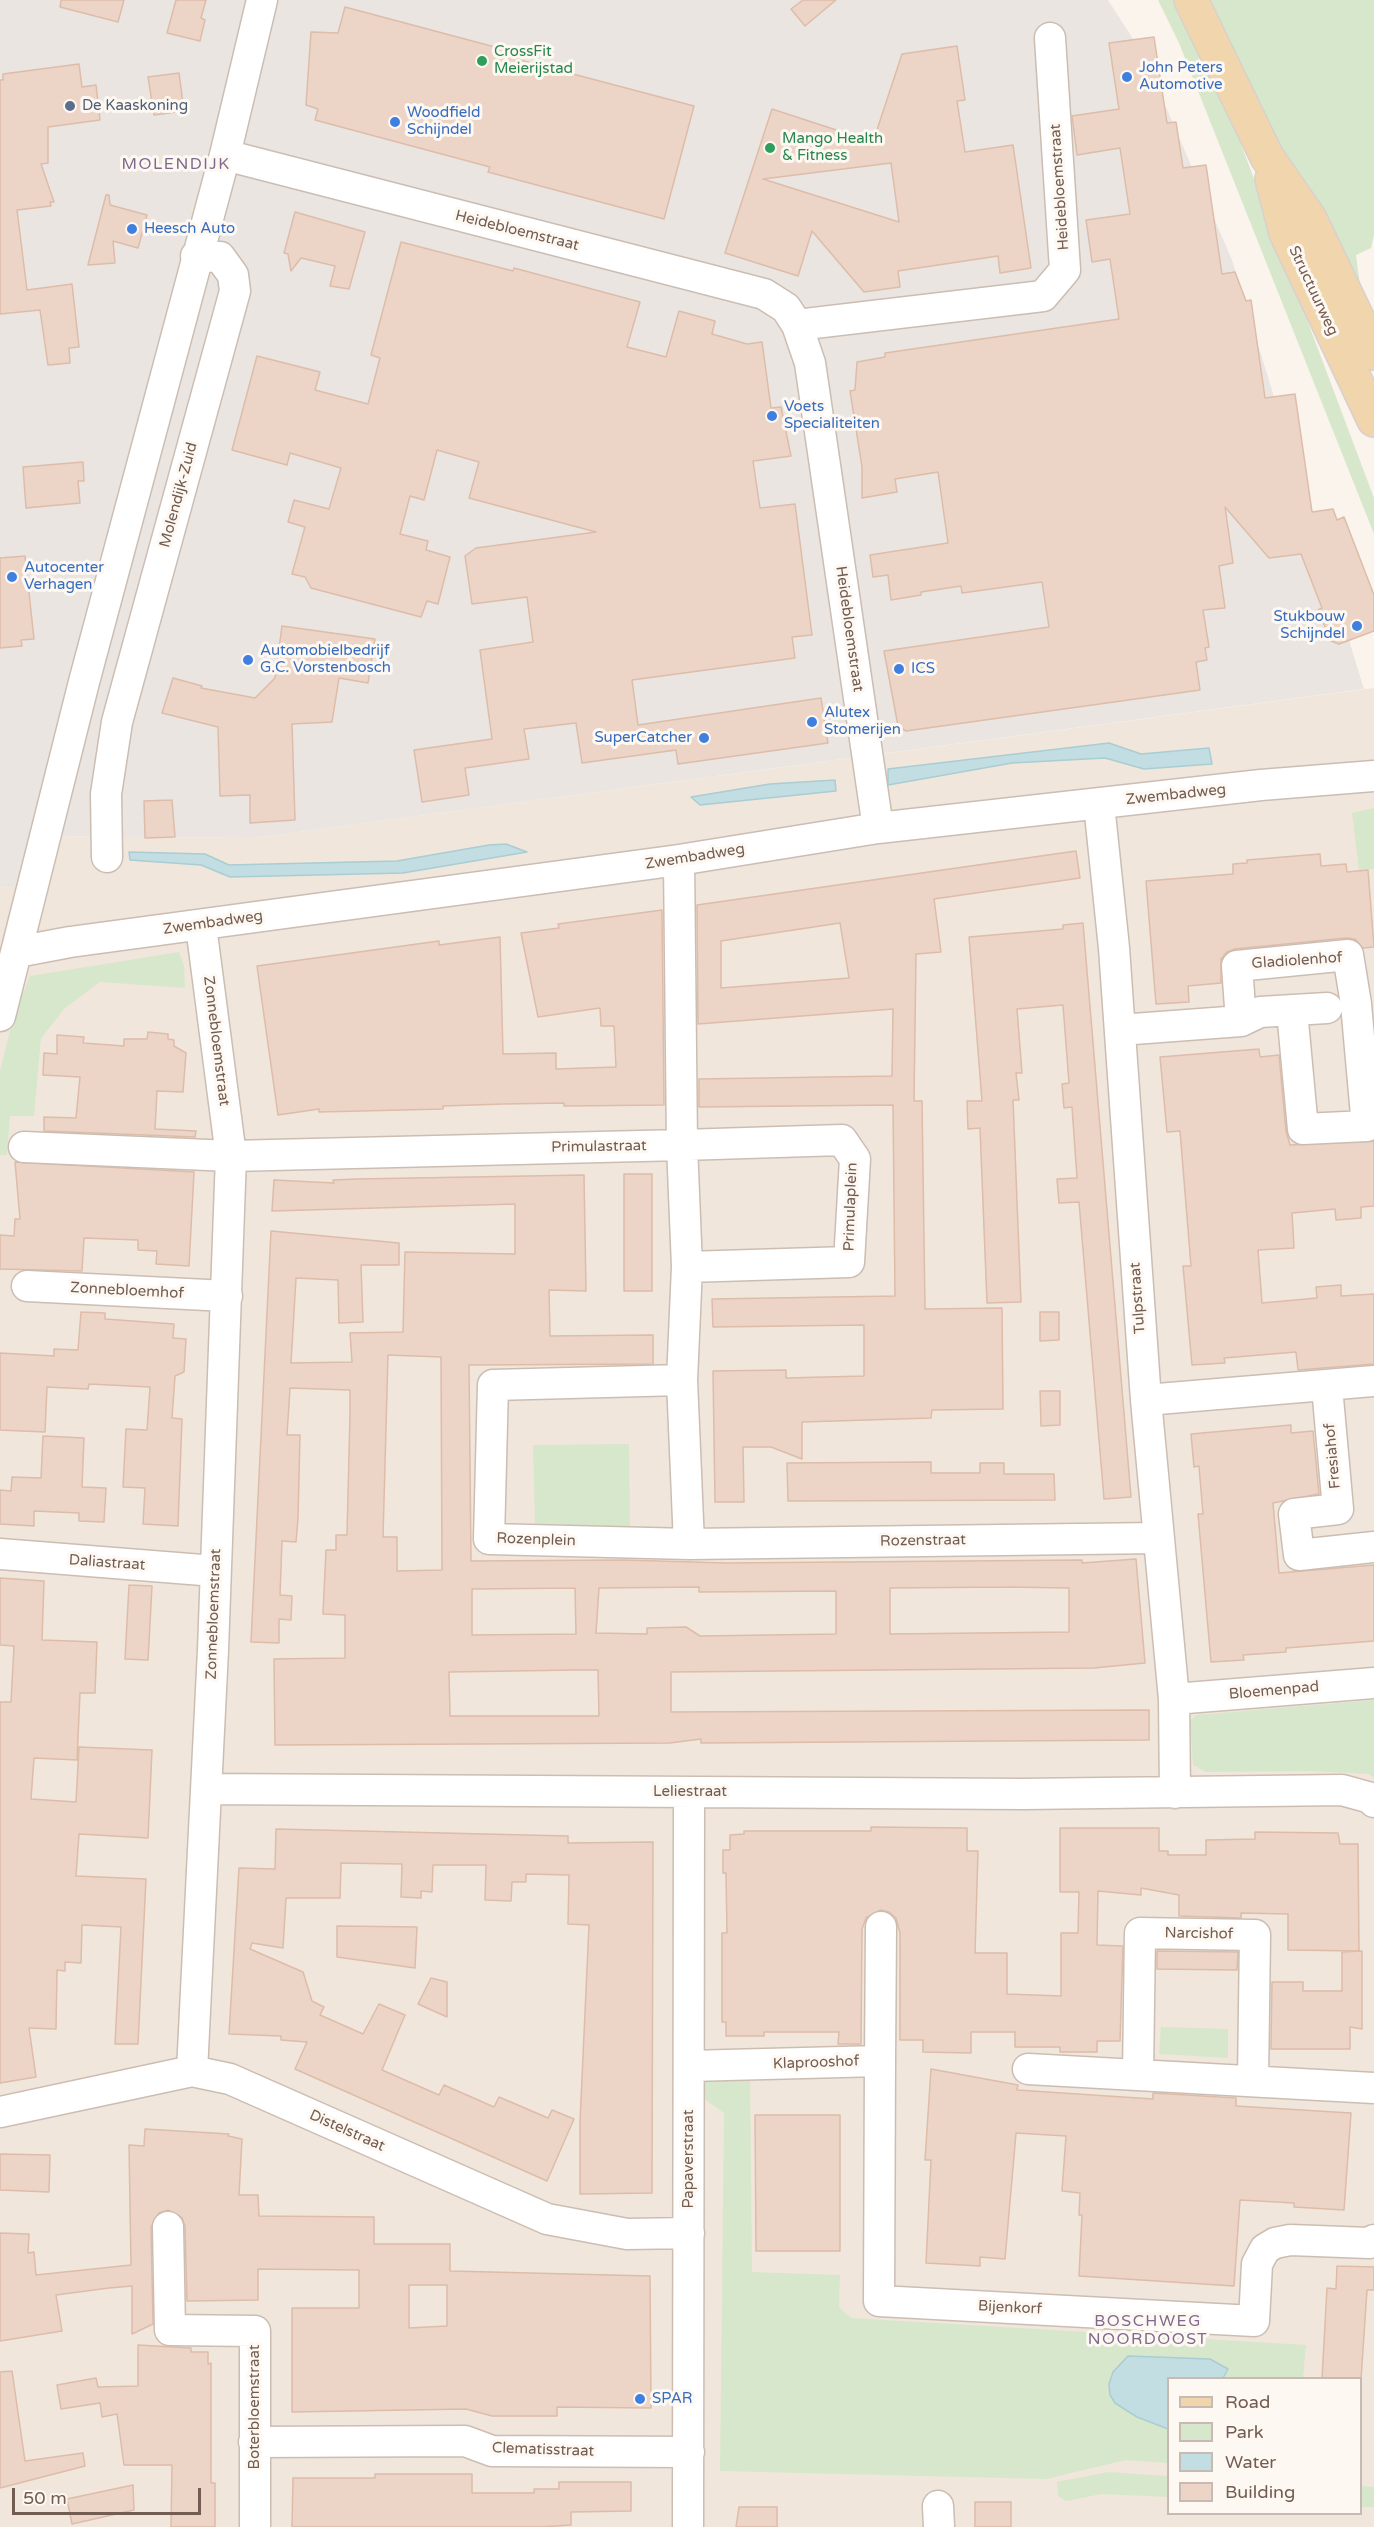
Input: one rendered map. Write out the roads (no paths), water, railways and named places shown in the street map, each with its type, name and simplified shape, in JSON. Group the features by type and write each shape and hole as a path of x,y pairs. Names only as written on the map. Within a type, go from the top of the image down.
{"main road":[{"name":"Structuurweg","path":"1191,0 1266,157 1310,219 1374,353"},
{"name":"Structuurweg","path":"1266,157 1286,233 1374,420"}],"street":[{"path":"0,1016 196,256 225,155 262,0"},
{"name":"Heidebloemstraat","path":"797,325 1043,296 1065,270 1050,38"},
{"name":"Heidebloemstraat","path":"225,155 764,294 786,308 797,325 810,363 879,828"},
{"name":"Molendijk-Zuid","path":"107,857 106,794 117,722 236,291 233,275 220,257 196,256"},
{"path":"60,777 111,761"},
{"name":"Zwembadweg","path":"17,952 70,942 679,860 879,828 1374,776"},
{"name":"Tulpstraat","path":"1099,804 1120,1030 1146,1400 1174,1700 1174,1792"},
{"path":"679,860 682,1144 687,1267 682,1380 688,1544"},
{"name":"Zonnebloemstraat","path":"192,2071 206,1789 231,1156 201,926"},
{"name":"Gladiolenhof","path":"1241,1021 1237,966 1348,955 1356,1004 1367,1126 1303,1129 1292,1011"},
{"path":"1120,1030 1241,1021 1260,1012 1327,1008"},
{"name":"Primulaplein","path":"682,1144 842,1140 855,1159 849,1262 687,1267"},
{"name":"Primulastraat","path":"231,1156 682,1144"},
{"path":"24,1147 231,1156"},
{"name":"Zonnebloemhof","path":"27,1286 227,1296"},
{"name":"Rozenplein","path":"682,1380 493,1385 489,1539 688,1544"},
{"path":"1146,1400 1374,1382"},
{"name":"Fresiahof","path":"1327,1387 1338,1509 1294,1514 1299,1555 1374,1547"},
{"name":"Rozenstraat","path":"688,1544 1158,1538"},
{"name":"Daliastraat","path":"0,1554 215,1571"},
{"name":"Bloemenpad","path":"1174,1700 1374,1683"},
{"name":"Leliestraat","path":"206,1789 1174,1792"},
{"path":"1174,1792 1342,1790 1371,1798 1374,1802"},
{"name":"Papaverstraat","path":"688,2527 689,1792"},
{"name":"Klaprooshof","path":"689,2066 880,2061 881,1927"},
{"name":"Narcishof","path":"1138,2075 1140,1933 1255,1935 1253,2080"},
{"name":"Bijenkorf","path":"880,2061 879,2301 1254,2321 1257,2264 1265,2249 1275,2243 1290,2240 1369,2243 1374,2240"},
{"path":"1028,2069 1374,2088"},
{"name":"Distelstraat","path":"0,2112 192,2071 230,2079 547,2219 627,2234 689,2233"},
{"name":"Boterbloemstraat","path":"168,2227 170,2330 255,2331 255,2527"},
{"name":"Clematisstraat","path":"254,2442 465,2441 492,2451 689,2452"}],"water":[{"path":"1109,743 1141,754 1209,748 1212,764 1144,769 1105,758 1012,763 888,785 888,769"},
{"path":"835,780 836,791 700,805 691,797 770,784"},
{"path":"506,844 527,852 403,873 230,877 201,865 130,860 129,852 205,854 229,865 397,861"},
{"path":"1128,2356 1210,2359 1228,2369 1224,2377 1167,2377 1167,2429 1137,2417 1115,2403 1110,2395 1109,2384 1113,2372"}],"place":[{"name":"CrossFit Meierijstad","path":"482,61"},
{"name":"John Peters Automotive","path":"1127,77"},
{"name":"De Kaaskoning","path":"70,106"},
{"name":"Woodfield Schijndel","path":"395,122"},
{"name":"Mango Health & Fitness","path":"770,148"},
{"name":"Heesch Auto","path":"132,229"},
{"name":"Voets Specialiteiten","path":"772,416"},
{"name":"Autocenter Verhagen","path":"12,577"},
{"name":"Stukbouw Schijndel","path":"1357,626"},
{"name":"Automobielbedrijf G.C. Vorstenbosch","path":"248,660"},
{"name":"ICS","path":"899,669"},
{"name":"Alutex Stomerijen","path":"812,722"},
{"name":"SuperCatcher","path":"704,738"},
{"name":"SPAR","path":"640,2399"}],"district":[{"name":"MOLENDIJK","path":"176,165"},
{"name":"BOSCHWEG NOORDOOST","path":"1148,2331"}]}
